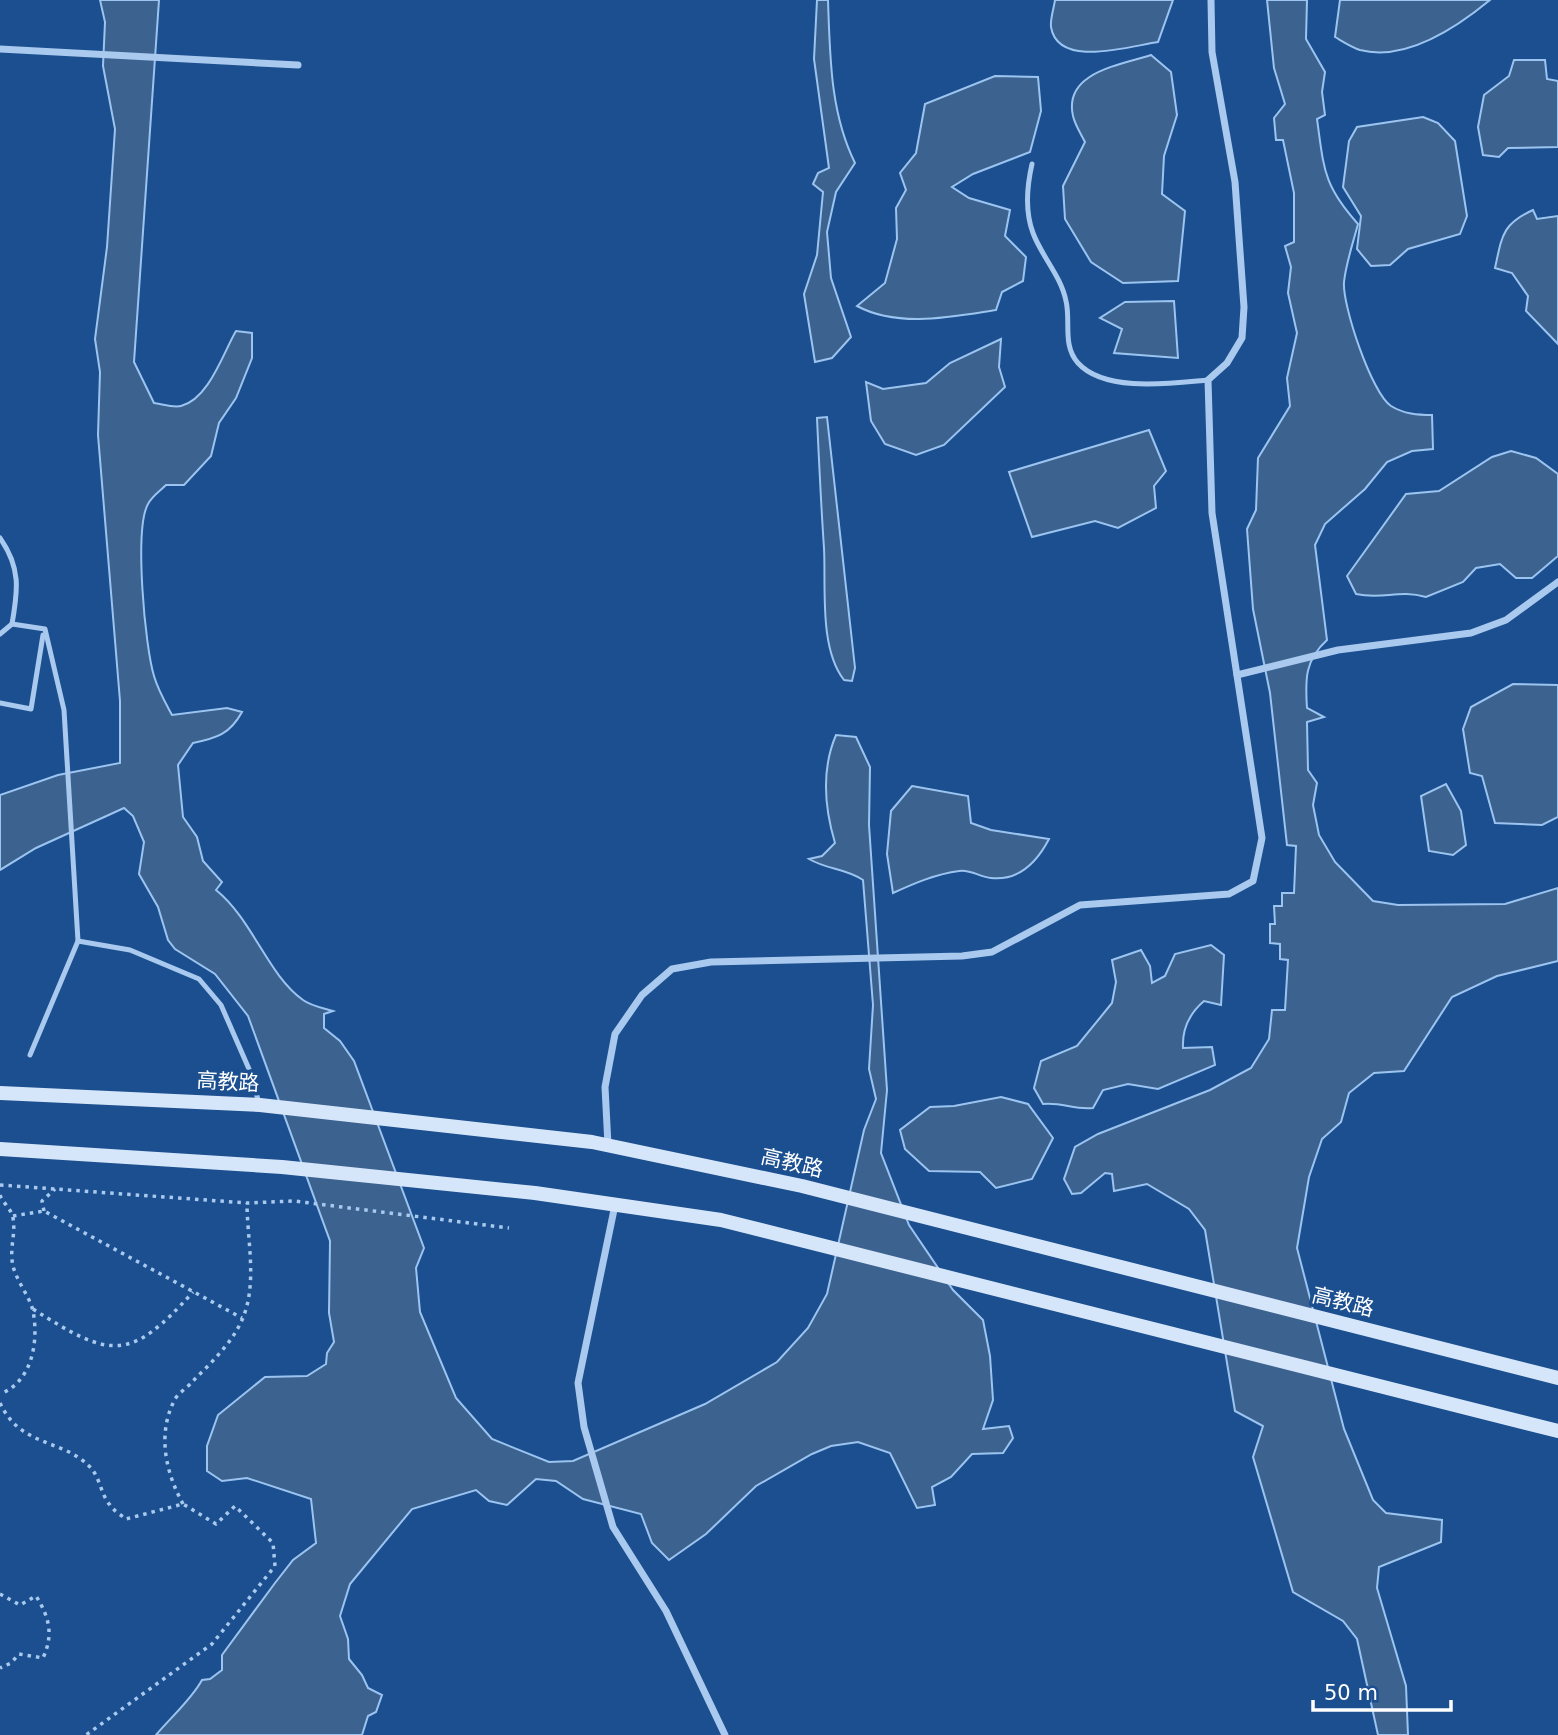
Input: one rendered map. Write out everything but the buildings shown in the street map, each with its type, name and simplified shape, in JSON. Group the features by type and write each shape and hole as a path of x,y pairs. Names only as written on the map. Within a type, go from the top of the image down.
{"main road":[{"name":"高教路","path":"0,1093 260,1105 424,1121 608,1145 803,1186 1558,1378"},
{"path":"0,1149 282,1167 445,1184 721,1220 1558,1430"}],"street":[{"path":"608,1145 605,1087 615,1034 642,995 672,969 711,962 962,956 992,952 1080,905 1229,894 1253,881 1262,838 1212,513 1208,380 1227,363 1242,338 1244,307 1235,182 1212,52 1211,0"},
{"path":"0,49 298,65"},
{"path":"1237,675 1338,650 1471,633 1506,620 1558,582"},
{"path":"615,1205 578,1383 584,1427 613,1527 666,1611 725,1735"}],"lane":[{"path":"1032,164 1026,187 1033,233 1053,267 1067,302 1070,348 1078,364 1109,380 1142,385 1208,380"},
{"path":"0,538 12,556 18,589 12,624 0,634"},
{"path":"12,624 44,629"},
{"path":"0,703 31,709 44,629"},
{"path":"30,1055 78,941 65,764 64,710 44,629"},
{"path":"78,941 130,950 199,979 221,1005 249,1069 260,1105"}],"path":[{"path":"0,1185 247,1203 294,1202 509,1228"},
{"path":"44,1211 42,1201 55,1189"},
{"path":"0,1195 13,1216 9,1250 16,1278 33,1309 34,1346 27,1374 9,1391 0,1394"},
{"path":"86,1735 212,1644 275,1566 273,1544 235,1506 216,1524 183,1504 172,1484 164,1452 174,1400 210,1364 243,1318 251,1264 247,1203"},
{"path":"13,1216 44,1211 243,1318"},
{"path":"33,1309 92,1343 131,1345 162,1326 194,1291"},
{"path":"0,1403 6,1416 34,1439 66,1451 90,1467 109,1505 126,1519 183,1504"},
{"path":"0,1594 20,1605 36,1595 47,1614 50,1634 43,1658 19,1654 12,1663 0,1668"}],"water":[{"path":"100,0 159,0 134,362 154,403 181,406 191,402 214,374 236,331 252,333 252,358 236,398 219,423 211,456 184,485 166,485 156,494 148,504 144,517 141,562 144,615 151,661 162,696 172,715 227,708 242,712 222,734 193,743 178,765 183,817 197,837 203,861 222,882 216,890 240,916 279,976 306,1002 333,1011 324,1014 324,1028 340,1041 354,1061 424,1248 416,1268 420,1312 456,1398 492,1439 549,1462 573,1461 705,1404 777,1362 808,1328 827,1294 864,1130 876,1099 869,1069 873,1005 863,880 809,859 822,856 835,843 828,815 826,775 836,735 856,737 870,767 869,825 887,1090 881,1153 909,1225 953,1290 983,1320 990,1356 993,1400 983,1429 1009,1426 1013,1438 1003,1453 972,1454 951,1477 932,1487 935,1505 917,1508 890,1453 858,1442 831,1446 756,1486 706,1534 669,1560 652,1543 641,1514 583,1499 556,1481 536,1479 507,1505 489,1501 476,1490 412,1509 350,1584 340,1616 348,1639 349,1659 362,1675 368,1688 382,1695 376,1712 368,1716 362,1735 156,1735 202,1680 210,1679 222,1670 222,1655 275,1583 293,1560 316,1543 311,1499 247,1478 222,1481 207,1471 207,1446 218,1415 265,1377 307,1376 326,1364 327,1353 334,1342 329,1313 330,1241 248,1016 215,974 175,949 168,940 158,907 139,874 144,842 133,816 124,808 36,848 0,870 0,795 58,775 120,763 120,701 98,435 100,372 95,339 107,247 115,129 103,66 105,22"},
{"path":"817,0 828,0 836,104 855,163 836,192 827,232 831,278 851,337 832,358 815,362 804,294 817,255 823,192 813,184 818,173 829,168 814,59"},
{"path":"1055,0 1173,0 1158,42 1097,52 1067,48 1056,40 1051,27"},
{"path":"1267,0 1307,0 1306,39 1325,72 1322,92 1325,115 1317,119 1324,164 1331,187 1358,224 1344,282 1353,328 1367,368 1383,398 1391,406 1411,414 1432,415 1433,449 1412,451 1387,462 1365,489 1325,524 1315,545 1327,640 1310,663 1306,688 1307,708 1324,717 1307,722 1308,770 1317,783 1313,805 1319,835 1335,862 1373,901 1398,905 1505,904 1558,888 1558,961 1497,976 1452,997 1404,1071 1374,1073 1349,1093 1341,1122 1322,1139 1309,1177 1297,1248 1344,1429 1373,1500 1386,1513 1442,1520 1441,1542 1379,1567 1377,1588 1406,1686 1408,1735 1378,1735 1357,1639 1343,1621 1293,1592 1253,1457 1263,1426 1235,1411 1205,1230 1189,1209 1147,1184 1114,1191 1112,1174 1105,1173 1081,1193 1072,1194 1064,1179 1075,1147 1098,1134 1210,1090 1251,1068 1269,1039 1272,1010 1285,1010 1288,960 1280,959 1280,944 1270,943 1270,924 1275,924 1274,906 1282,906 1282,893 1294,893 1296,846 1287,845 1270,693 1253,609 1247,529 1256,510 1258,458 1290,406 1287,378 1297,333 1288,293 1291,267 1285,246 1294,242 1294,193 1283,140 1276,140 1274,118 1285,104 1274,68"},
{"path":"1340,0 1490,0 1430,40 1395,51 1377,52 1360,50 1335,37"},
{"path":"1151,55 1171,72 1177,115 1164,156 1162,194 1185,211 1178,281 1123,283 1091,262 1065,219 1063,186 1085,142 1073,116 1072,101 1085,80 1097,73"},
{"path":"1514,60 1545,60 1547,79 1558,81 1558,147 1508,148 1499,157 1483,155 1478,127 1484,95 1509,76"},
{"path":"995,76 1038,77 1041,111 1030,152 973,174 952,187 969,198 1010,210 1005,236 1026,257 1023,281 1002,292 996,310 907,319 873,313 857,306 885,283 897,239 896,208 906,190 900,173 916,153 925,104"},
{"path":"1423,117 1438,123 1455,141 1467,216 1460,234 1408,249 1390,265 1371,266 1357,249 1361,216 1343,187 1349,141 1357,127"},
{"path":"1533,210 1537,219 1558,216 1558,344 1526,311 1528,296 1512,273 1495,268 1505,232 1515,220"},
{"path":"1174,301 1178,358 1114,353 1122,329 1100,318 1125,302"},
{"path":"1001,339 999,367 1005,387 944,445 916,455 885,444 871,421 866,382 883,389 926,383 950,363"},
{"path":"827,417 855,668 852,681 844,680 836,667 825,617 817,418"},
{"path":"1149,430 1166,471 1154,486 1156,508 1118,528 1095,521 1032,537 1009,472"},
{"path":"1511,451 1536,458 1558,474 1558,556 1532,578 1516,578 1500,564 1476,568 1463,582 1426,597 1407,594 1356,594 1347,576 1406,494 1439,491 1492,457"},
{"path":"1513,684 1558,685 1558,817 1542,825 1495,823 1482,776 1470,773 1463,729 1471,707"},
{"path":"1446,784 1461,811 1466,845 1453,855 1429,851 1421,796"},
{"path":"912,786 968,796 971,823 991,830 1049,839 1033,862 1010,876 991,878 959,871 917,882 893,893 887,854 891,811"},
{"path":"1211,945 1224,955 1221,1005 1204,1001 1199,1006 1186,1028 1183,1048 1212,1047 1215,1065 1158,1089 1128,1084 1103,1090 1093,1108 1043,1104 1034,1088 1041,1061 1077,1046 1112,1003 1116,982 1112,960 1141,950 1150,966 1152,983 1165,976 1175,954"},
{"path":"1001,1097 1028,1104 1053,1138 1032,1179 996,1188 980,1172 929,1171 905,1149 900,1130 930,1107 954,1106"}]}
